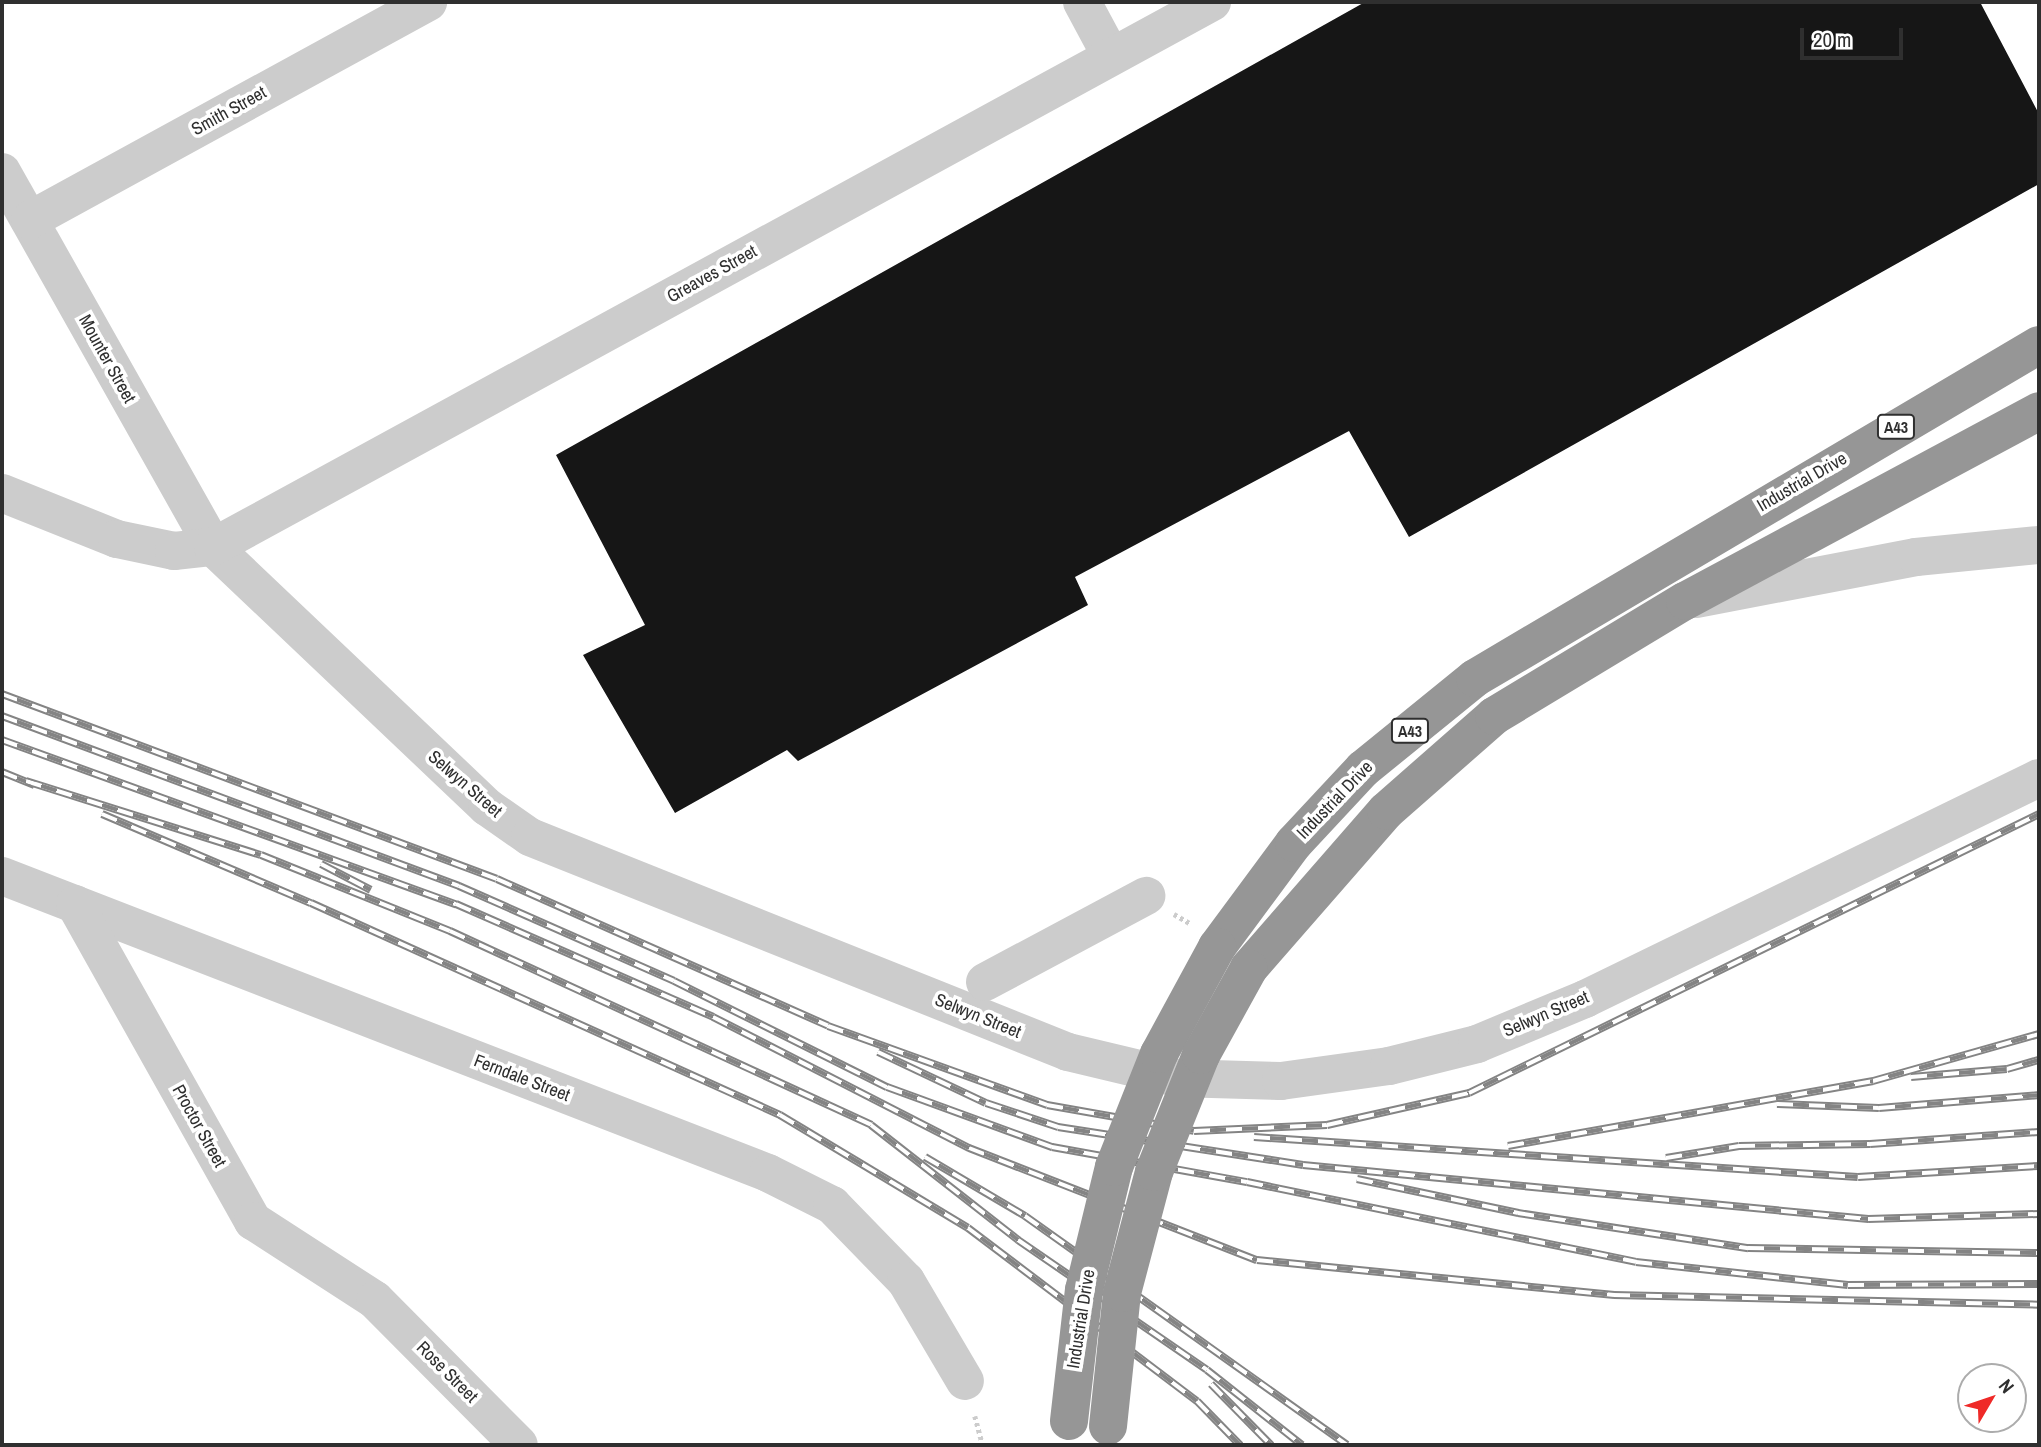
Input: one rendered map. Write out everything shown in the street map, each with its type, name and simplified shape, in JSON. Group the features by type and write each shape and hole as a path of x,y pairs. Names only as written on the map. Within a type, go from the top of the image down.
{"highway":[{"name":"Industrial Drive","path":"1070,1433 1084,1290 1114,1167 1159,1054 1217,947 1294,843 1363,769 1475,678 2039,345"},
{"name":"Industrial Drive","path":"1108,1436 1122,1293 1154,1172 1201,1055 1249,968 1386,811 1494,716 1685,601 2039,411"}],"street":[{"name":"Smith Street","path":"30,220 428,2"},
{"path":"1082,2 1111,56"},
{"name":"Greaves Street","path":"213,547 1212,2"},
{"name":"Mounter Street","path":"2,172 213,547"},
{"path":"2,493 117,539 174,551 213,547"},
{"path":"1685,601 1916,557 2039,545"},
{"name":"Selwyn Street","path":"213,547 487,807 530,837 1068,1052 1177,1078 1281,1081 1389,1066 1477,1044 1585,999 2039,778"},
{"name":"Ferndale Street","path":"2,876 768,1173 832,1205 906,1281 965,1381"},
{"path":"985,982 1146,896"},
{"name":"Proctor Street","path":"75,904 253,1221 375,1300"},
{"name":"Rose Street","path":"375,1300 519,1445"}],"building":[{"path":"1365,2 1980,2 2039,114 2039,184 1409,537 1349,431 1075,577 1088,605 798,761 787,750 675,813 583,655 645,625 556,455"}],"railway":[{"path":"2,694 497,879 828,1026 1047,1105 1194,1131 1327,1125 1469,1093 2039,814"},
{"path":"2,716 459,886 674,981 887,1087 1052,1147 1247,1182 1636,1262 1848,1285 2039,1284"},
{"path":"2,740 456,904 713,1017 969,1148 1257,1260 1614,1295 2039,1305"},
{"path":"2,772 34,785"},
{"path":"26,781 261,855 450,931 871,1125 1018,1240 1207,1370 1302,1445"},
{"path":"102,814 311,903 780,1115 968,1228 1197,1401 1240,1445"},
{"path":"321,864 371,890"},
{"path":"1508,1146 1873,1081 2039,1034"},
{"path":"878,1052 986,1103 1058,1127 1303,1165 1868,1219 2039,1214"},
{"path":"1911,1077 2007,1069 2039,1060"},
{"path":"1777,1104 1879,1108 2039,1095"},
{"path":"1666,1158 1739,1146 1870,1144 2039,1132"},
{"path":"1254,1137 1858,1177 2039,1166"},
{"path":"925,1157 1025,1216 1347,1445"},
{"path":"1357,1179 1518,1213 1748,1248 2039,1253"},
{"path":"1211,1384 1271,1445"}]}
